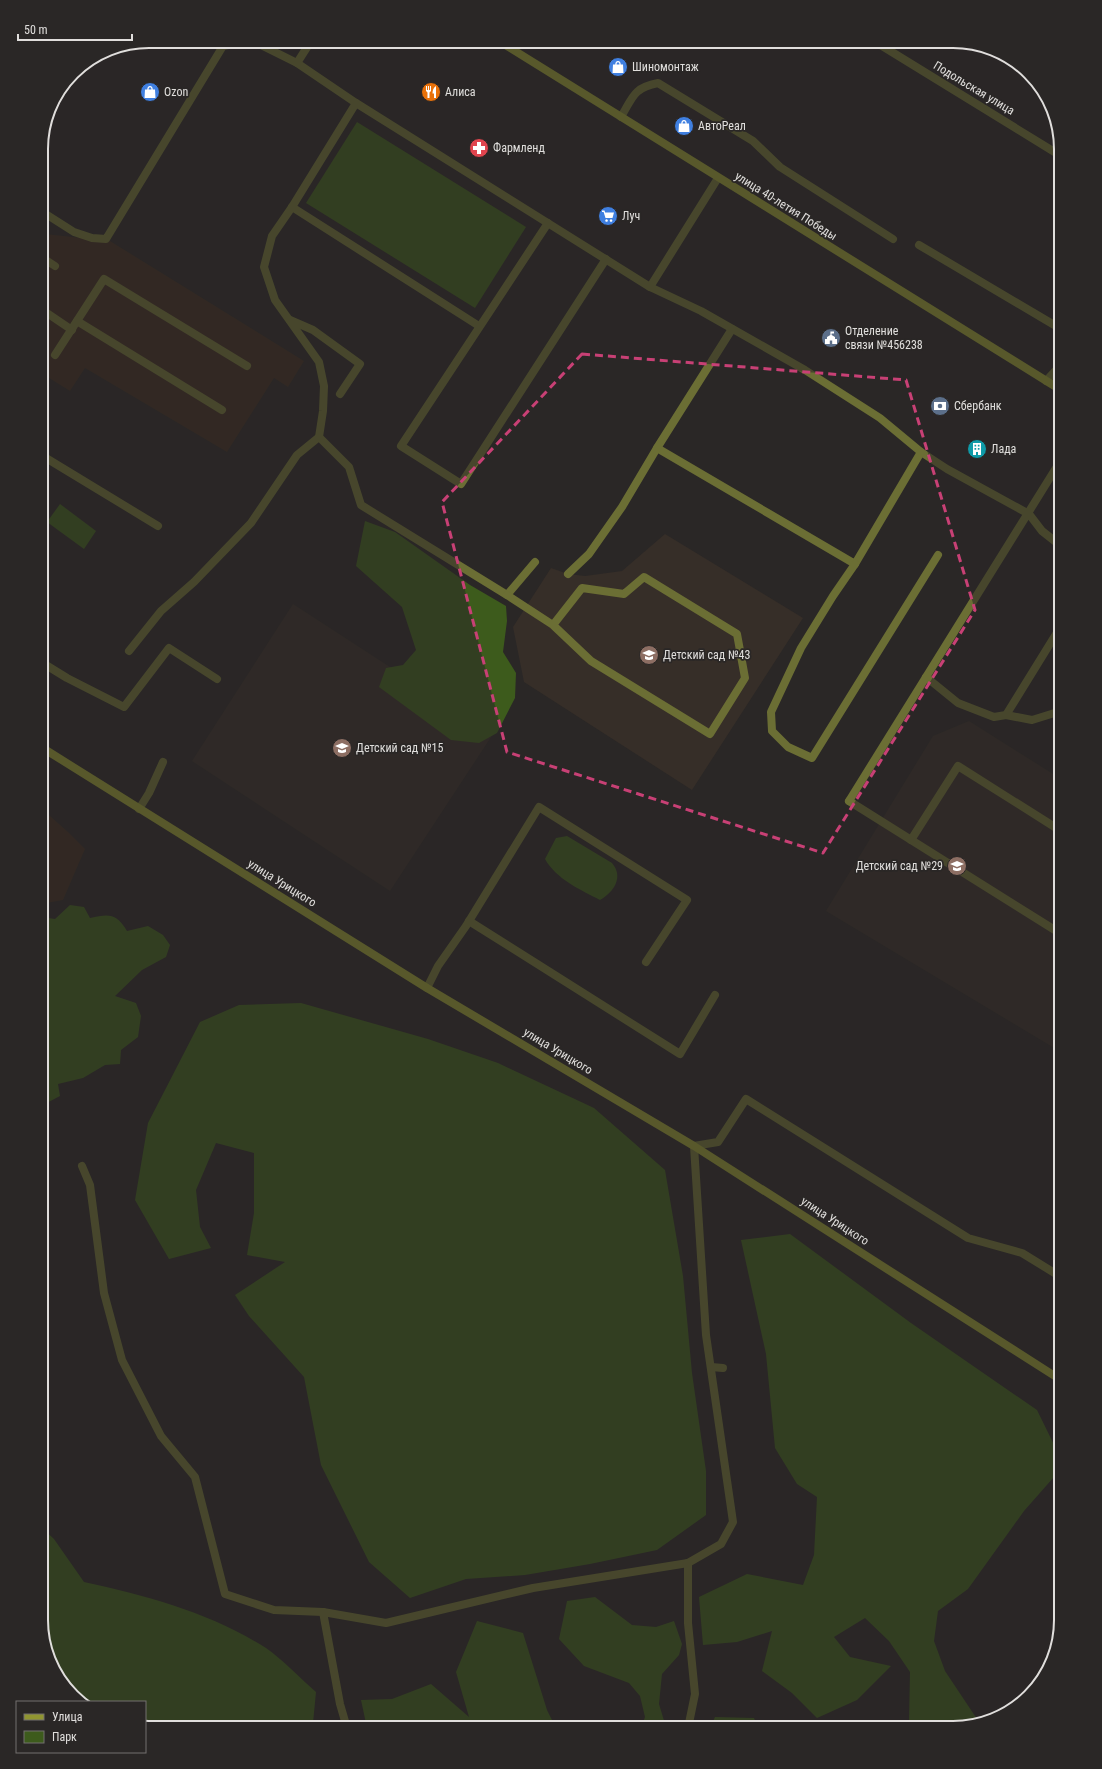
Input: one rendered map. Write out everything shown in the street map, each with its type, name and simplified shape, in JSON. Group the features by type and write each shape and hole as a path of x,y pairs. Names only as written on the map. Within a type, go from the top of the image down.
{"street":[{"path":"48,215 74,232 92,238 106,238 221,48"},
{"path":"267,48 297,63 356,102 650,287 701,311 805,370 880,418 921,452 947,469 1028,514 1042,531 1054,540"},
{"path":"297,63 307,48"},
{"name":"улица 40-летия Победы","path":"510,48 1054,386"},
{"name":"Подольская улица","path":"885,48 1054,152"},
{"path":"621,117 634,94 643,86 658,83 753,141 780,167 893,239"},
{"path":"129,651 161,611 194,582 251,523 297,455 319,437 323,411 324,386 320,362 275,300 264,267 272,236 292,207 356,102"},
{"path":"650,287 718,178"},
{"path":"292,207 479,326"},
{"path":"548,223 401,446 461,484 606,259"},
{"path":"918,246 1054,325"},
{"path":"48,262 55,266"},
{"path":"55,355 104,279 247,366"},
{"path":"48,314 72,330"},
{"path":"289,320 314,330 360,364 340,394"},
{"path":"77,321 222,410"},
{"path":"568,574 589,554 622,507 657,448 732,329"},
{"path":"1046,381 1054,372"},
{"path":"319,437 349,467 361,505 553,625 592,661 710,734 745,678 737,634 644,577 624,594 582,588 553,625"},
{"path":"657,448 855,564"},
{"path":"921,452 855,564 833,596 801,648 771,712 772,731 788,747 812,758 938,555"},
{"path":"48,459 158,526"},
{"path":"1054,471 849,801 1054,929"},
{"path":"507,595 535,562"},
{"path":"1006,715 1054,637"},
{"path":"48,666 67,678 124,707 169,648 217,679"},
{"path":"926,677 958,703 994,717 1006,715 1032,720 1054,713"},
{"name":"улица Урицкого","path":"48,751 138,809 428,988 694,1146 1054,1376"},
{"path":"138,809 149,793 163,762"},
{"path":"911,840 958,766 1054,827"},
{"path":"428,988 438,966 469,921 539,807 687,900 646,962"},
{"path":"469,921 680,1054 715,995"},
{"path":"82,1166 90,1185 104,1293 122,1360 161,1436 195,1477 225,1594 274,1610 323,1612 386,1623 533,1588 688,1563 721,1544 733,1522 706,1335 694,1146 718,1142 746,1099 968,1238 1022,1253 1054,1274"},
{"path":"711,1367 724,1368"},
{"path":"688,1563 688,1623 695,1694 689,1721"},
{"path":"323,1612 340,1704 345,1721"}],"highlighted area":[{"path":"582,354 906,380 975,610 823,853 507,752 442,502"}],"shaded area":[{"path":"48,234 110,241 304,361 288,387 274,378 227,452 85,368 70,391 48,377"},
{"name":"Детский сад №43","path":"665,534 803,618 692,790 524,682 513,627 551,568 568,574 585,576 622,571"},
{"name":"Детский сад №15","path":"293,604 493,734 390,891 192,761"},
{"name":"Детский сад №29","path":"969,721 1054,775 1054,1048 826,911 933,736"},
{"path":"48,814 85,849 63,900 48,903"}],"green space":[{"path":"357,122 526,227 475,308 306,203"},
{"path":"60,504 96,531 84,549 48,523"},
{"path":"365,521 395,532 470,585 506,606 507,621 503,652 516,673 515,698 497,733 479,743 451,740 379,687 386,668 403,665 416,650 402,607 356,566"},
{"path":"567,836 612,863 616,868 616,884 605,897 600,900 562,878 545,859 556,838"},
{"path":"70,905 84,907 90,918 112,916 123,925 127,931 148,926 163,935 170,945 166,957 142,970 115,996 136,1003 141,1016 138,1037 121,1050 120,1064 105,1065 83,1078 58,1084 60,1096 48,1102 48,918 55,919"},
{"path":"301,1003 428,1039 498,1063 594,1108 665,1170 683,1276 692,1373 706,1471 706,1515 657,1550 590,1564 525,1575 466,1579 410,1598 369,1562 321,1465 304,1377 249,1316 235,1295 285,1262 247,1255 254,1213 254,1153 216,1143 196,1190 200,1227 211,1248 169,1259 135,1200 148,1123 200,1022 239,1005"},
{"path":"790,1234 911,1323 1037,1410 1054,1445 1054,1477 1024,1511 968,1589 938,1611 934,1641 945,1671 977,1718 953,1721 909,1721 910,1672 889,1641 865,1618 834,1637 850,1657 891,1666 857,1700 817,1718 792,1693 762,1671 772,1631 737,1642 703,1645 699,1597 747,1574 803,1585 814,1555 817,1497 797,1484 775,1448 766,1354 741,1240"},
{"path":"48,1533 54,1539 84,1582 132,1593 178,1607 223,1625 266,1648 285,1663 316,1692 313,1721 146,1721 146,1701 89,1701 73,1687 58,1665 53,1653 48,1627"},
{"path":"595,1597 632,1625 656,1627 674,1621 682,1644 679,1655 662,1674 659,1704 664,1721 644,1721 645,1717 640,1696 629,1683 584,1666 559,1639 567,1601"},
{"path":"477,1621 523,1633 547,1710 552,1721 366,1721 361,1700 392,1699 431,1684 469,1717 456,1672"},
{"path":"715,1717 754,1718 755,1721 713,1721"}],"place":[{"name":"Шиномонтаж","path":"618,67"},
{"name":"Ozon","path":"150,92"},
{"name":"Алиса","path":"431,92"},
{"name":"AвтоРеал","path":"684,126"},
{"name":"Фармленд","path":"479,148"},
{"name":"Луч","path":"608,216"},
{"name":"Отделение связи №456238","path":"831,338"},
{"name":"Сбербанк","path":"940,406"},
{"name":"Лада","path":"977,449"},
{"name":"Детский сад №43","path":"649,655"},
{"name":"Детский сад №15","path":"342,748"},
{"name":"Детский сад №29","path":"957,866"}]}
